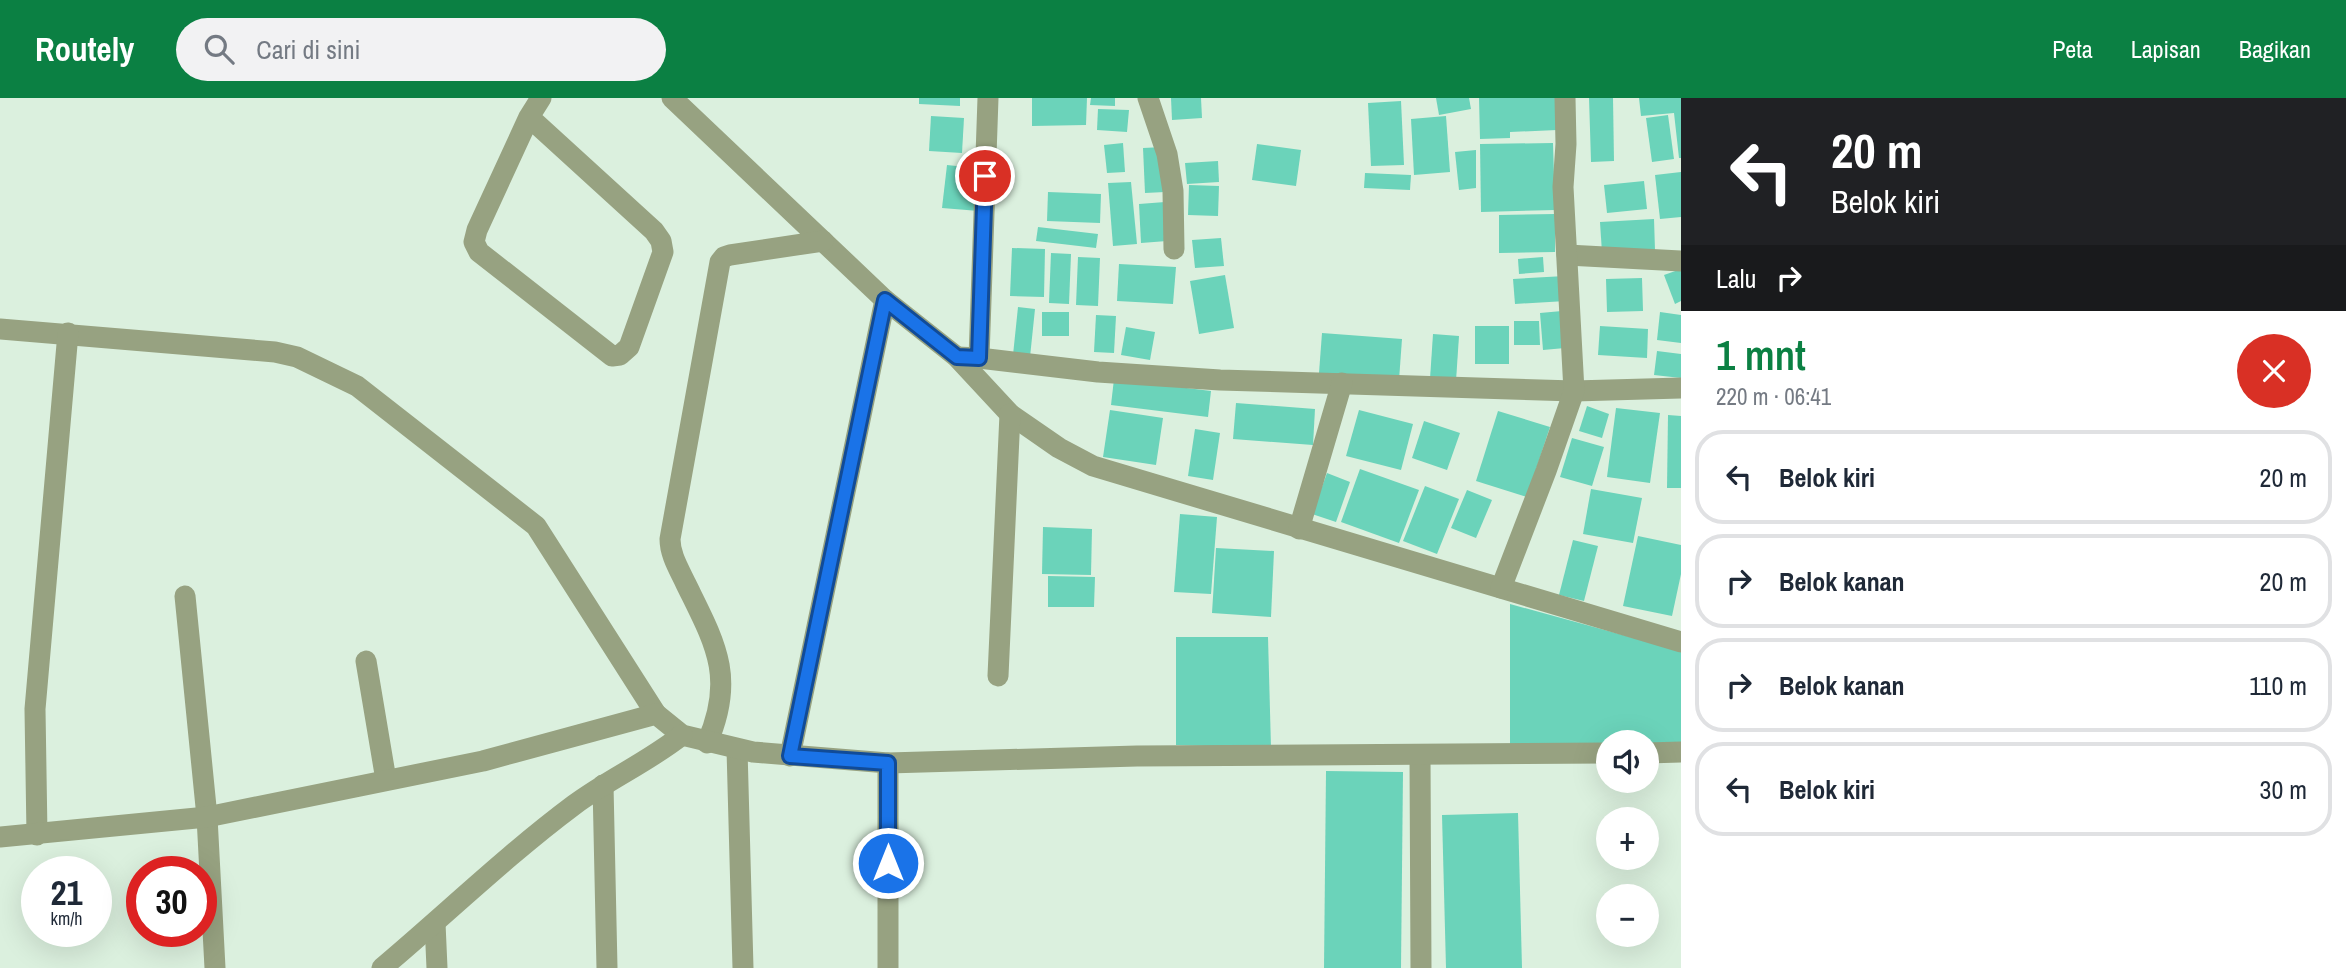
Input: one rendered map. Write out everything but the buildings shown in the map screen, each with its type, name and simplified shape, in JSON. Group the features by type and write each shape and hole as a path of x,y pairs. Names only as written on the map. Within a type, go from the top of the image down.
{"street":[{"path":"529,117 654,231 661,241 663,252 642,311 629,346 620,355 612,356 592,341 479,252 474,242 529,117 541,98"},
{"path":"672,98 885,300 968,358 1010,414 1059,448 1093,466 1681,640"},
{"path":"968,358 988,98"},
{"path":"1148,98 1167,155 1173,191 1174,249"},
{"path":"1501,588 1574,391 1563,187 1565,98"},
{"path":"713,727 721,688 718,651 674,558 670,538 720,262 730,255 823,241"},
{"path":"1567,255 1681,261"},
{"path":"790,756 885,300"},
{"path":"0,329 275,352 297,357 357,386 536,526 656,714 682,735"},
{"path":"37,835 35,709 68,333"},
{"path":"968,358 1098,372 1220,380 1574,391 1681,388"},
{"path":"1299,528 1342,383"},
{"path":"998,676 1010,414"},
{"path":"185,596 207,817 215,968"},
{"path":"366,661 386,780"},
{"path":"0,837 207,817 483,761 656,714"},
{"path":"382,968 545,827 603,785 665,749 682,735 713,727"},
{"path":"713,727 737,749 888,763 1124,756 1596,753"},
{"path":"737,749 743,968"},
{"path":"1659,752 1681,752"},
{"path":"1420,755 1420,968"},
{"path":"888,763 888,968"},
{"path":"603,785 607,968"},
{"path":"435,923 437,968"}],"route":[{"path":"888,863 888,763 790,756 885,300 957,357 979,358 985,176"}]}
